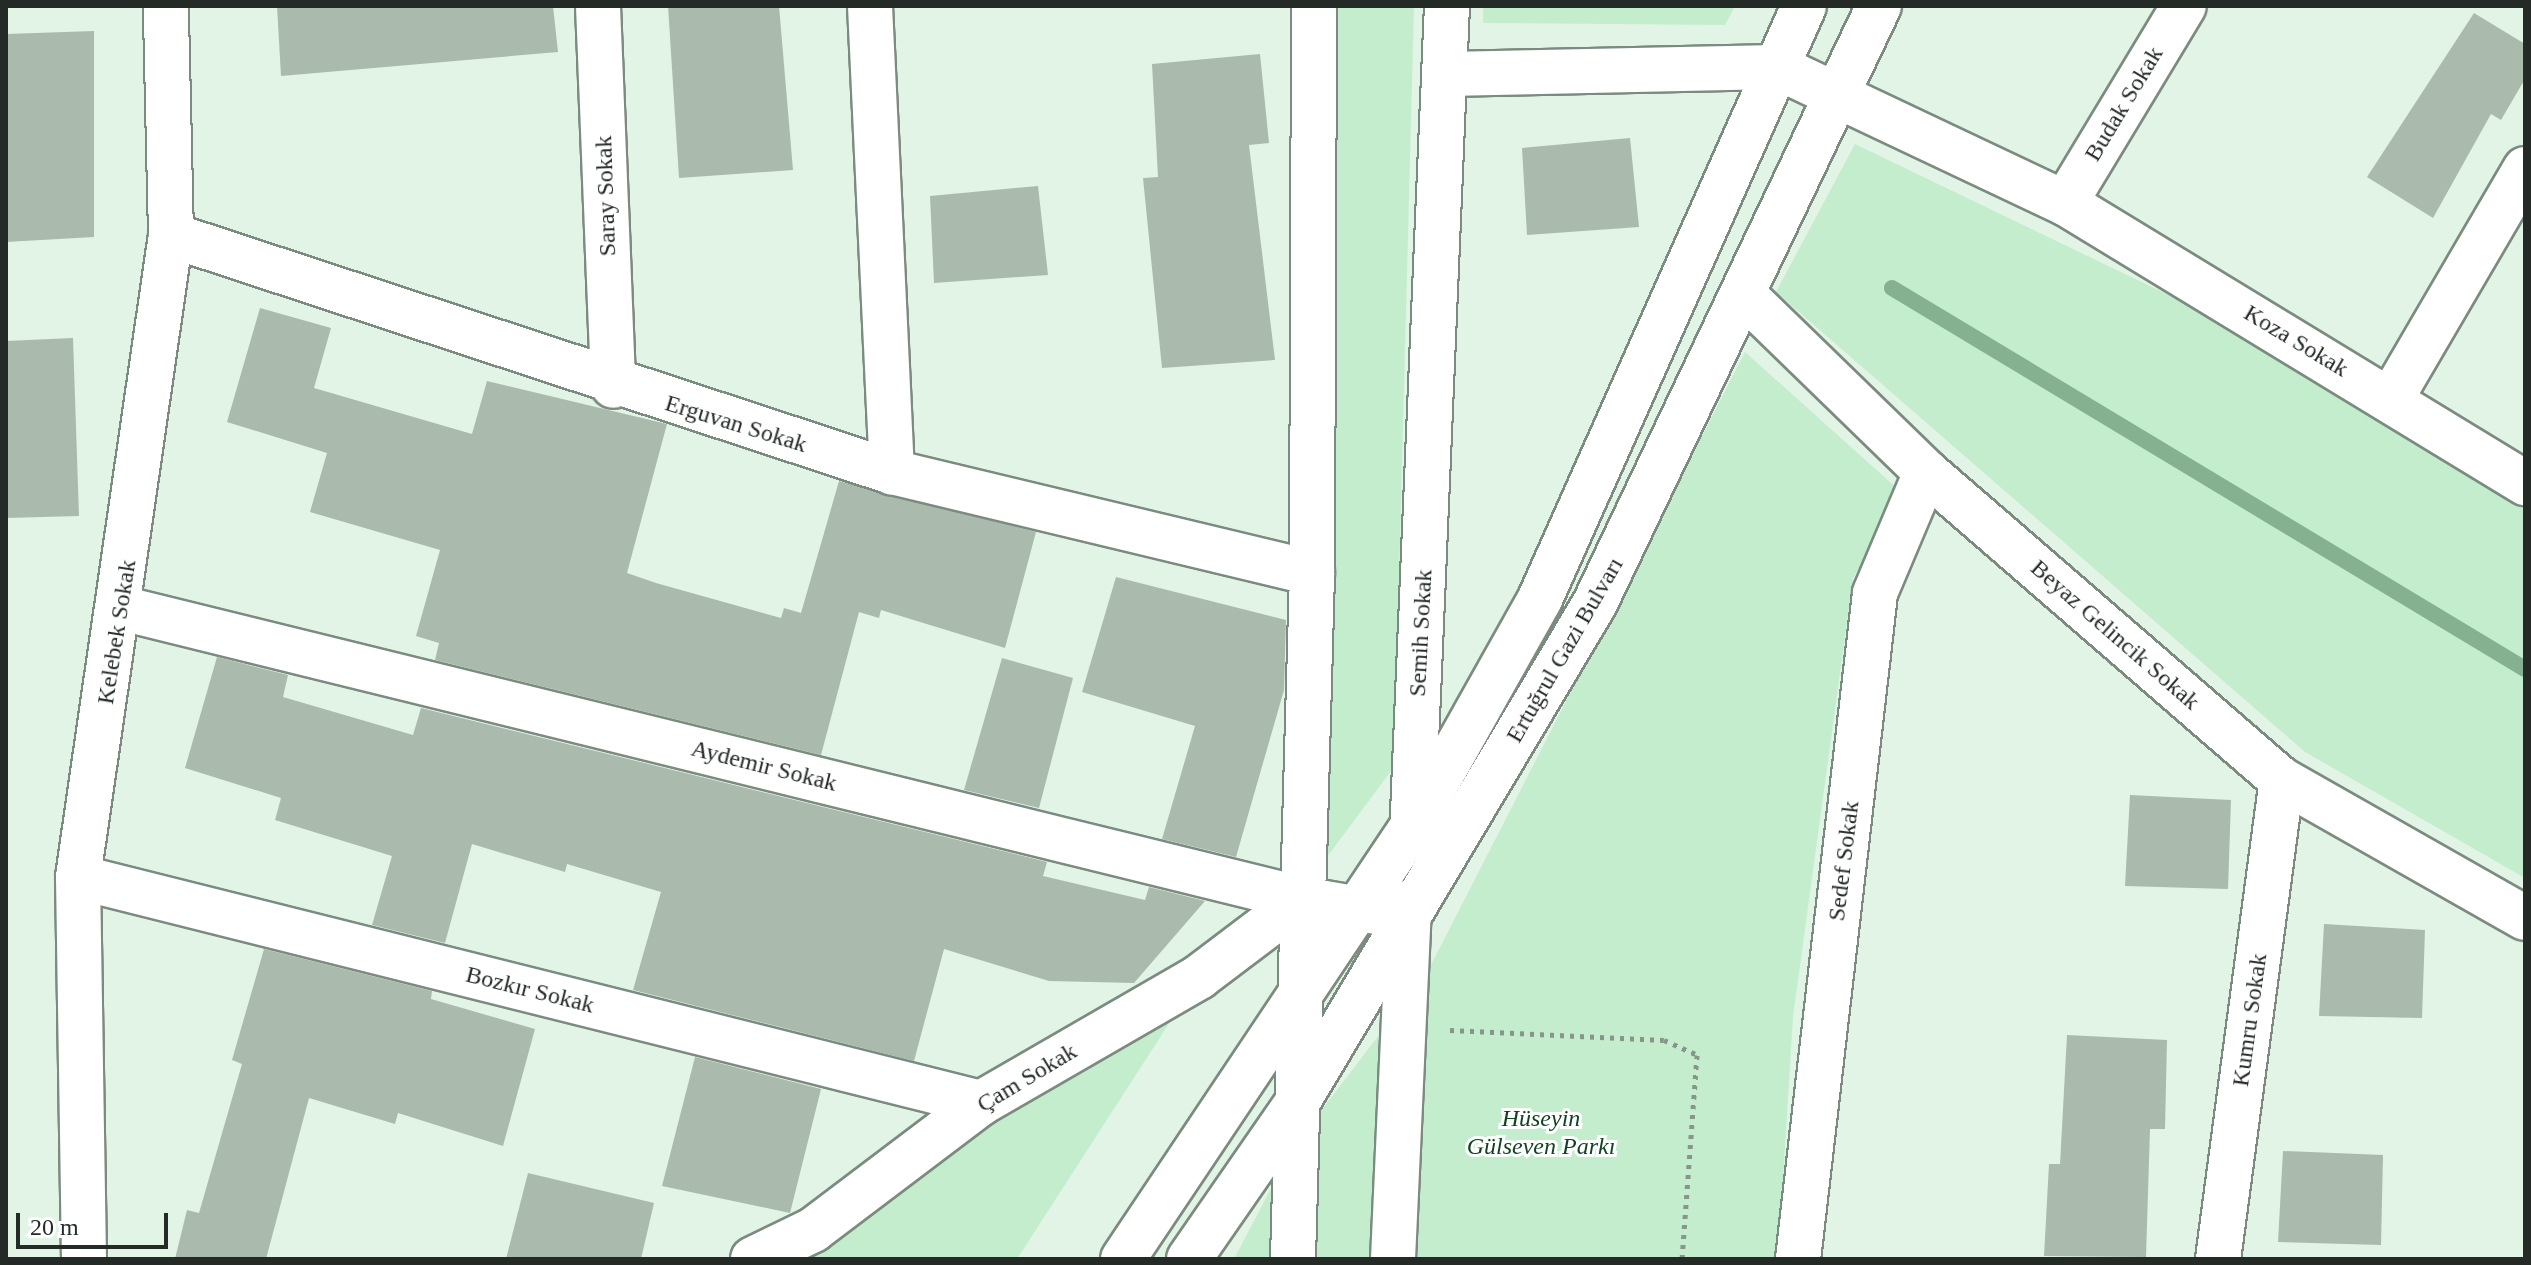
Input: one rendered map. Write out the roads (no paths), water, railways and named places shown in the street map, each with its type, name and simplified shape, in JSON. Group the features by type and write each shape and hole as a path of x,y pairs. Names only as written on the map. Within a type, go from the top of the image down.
{"street":[{"name":"Kelebek Sokak","path":"84,1259 78,877 121,608 171,235 166,6"},
{"name":"Saray Sokak","path":"598,6 613,386"},
{"path":"870,6 892,472"},
{"path":"1293,1259 1312,573 1314,6"},
{"name":"Semih Sokak","path":"1393,1259 1447,6"},
{"name":"Ertuğrul Gazi Bulvarı","path":"1123,1259 1412,827 1539,601 1804,6"},
{"name":"Ertuğrul Gazi Bulvarı","path":"1189,1259 1297,1103 1595,603 1746,297 1879,6"},
{"name":"Budak Sokak","path":"2065,203 2184,6"},
{"path":"1446,74 1777,67"},
{"name":"Koza Sokak","path":"1777,67 2065,203 2392,397 2525,483"},
{"path":"2392,397 2525,169"},
{"name":"Erguvan Sokak","path":"171,235 613,386 892,472 1312,573"},
{"name":"Beyaz Gelincik Sokak","path":"1746,297 1926,472 2282,780 2525,918"},
{"name":"Sedef Sokak","path":"1798,1259 1875,593 1926,472"},
{"name":"Aydemir Sokak","path":"121,608 1302,899 1408,917"},
{"name":"Kumru Sokak","path":"2218,1259 2282,780"},
{"name":"Bozkır Sokak","path":"78,877 981,1103"},
{"name":"Çam Sokak","path":"753,1259 813,1230 981,1103 1199,977 1302,899"}],"waterway":[{"path":"1892,288 2525,669"}],"park label":[{"name":"Hüseyin Gülseven Parkı","path":"1541,1133"}]}
